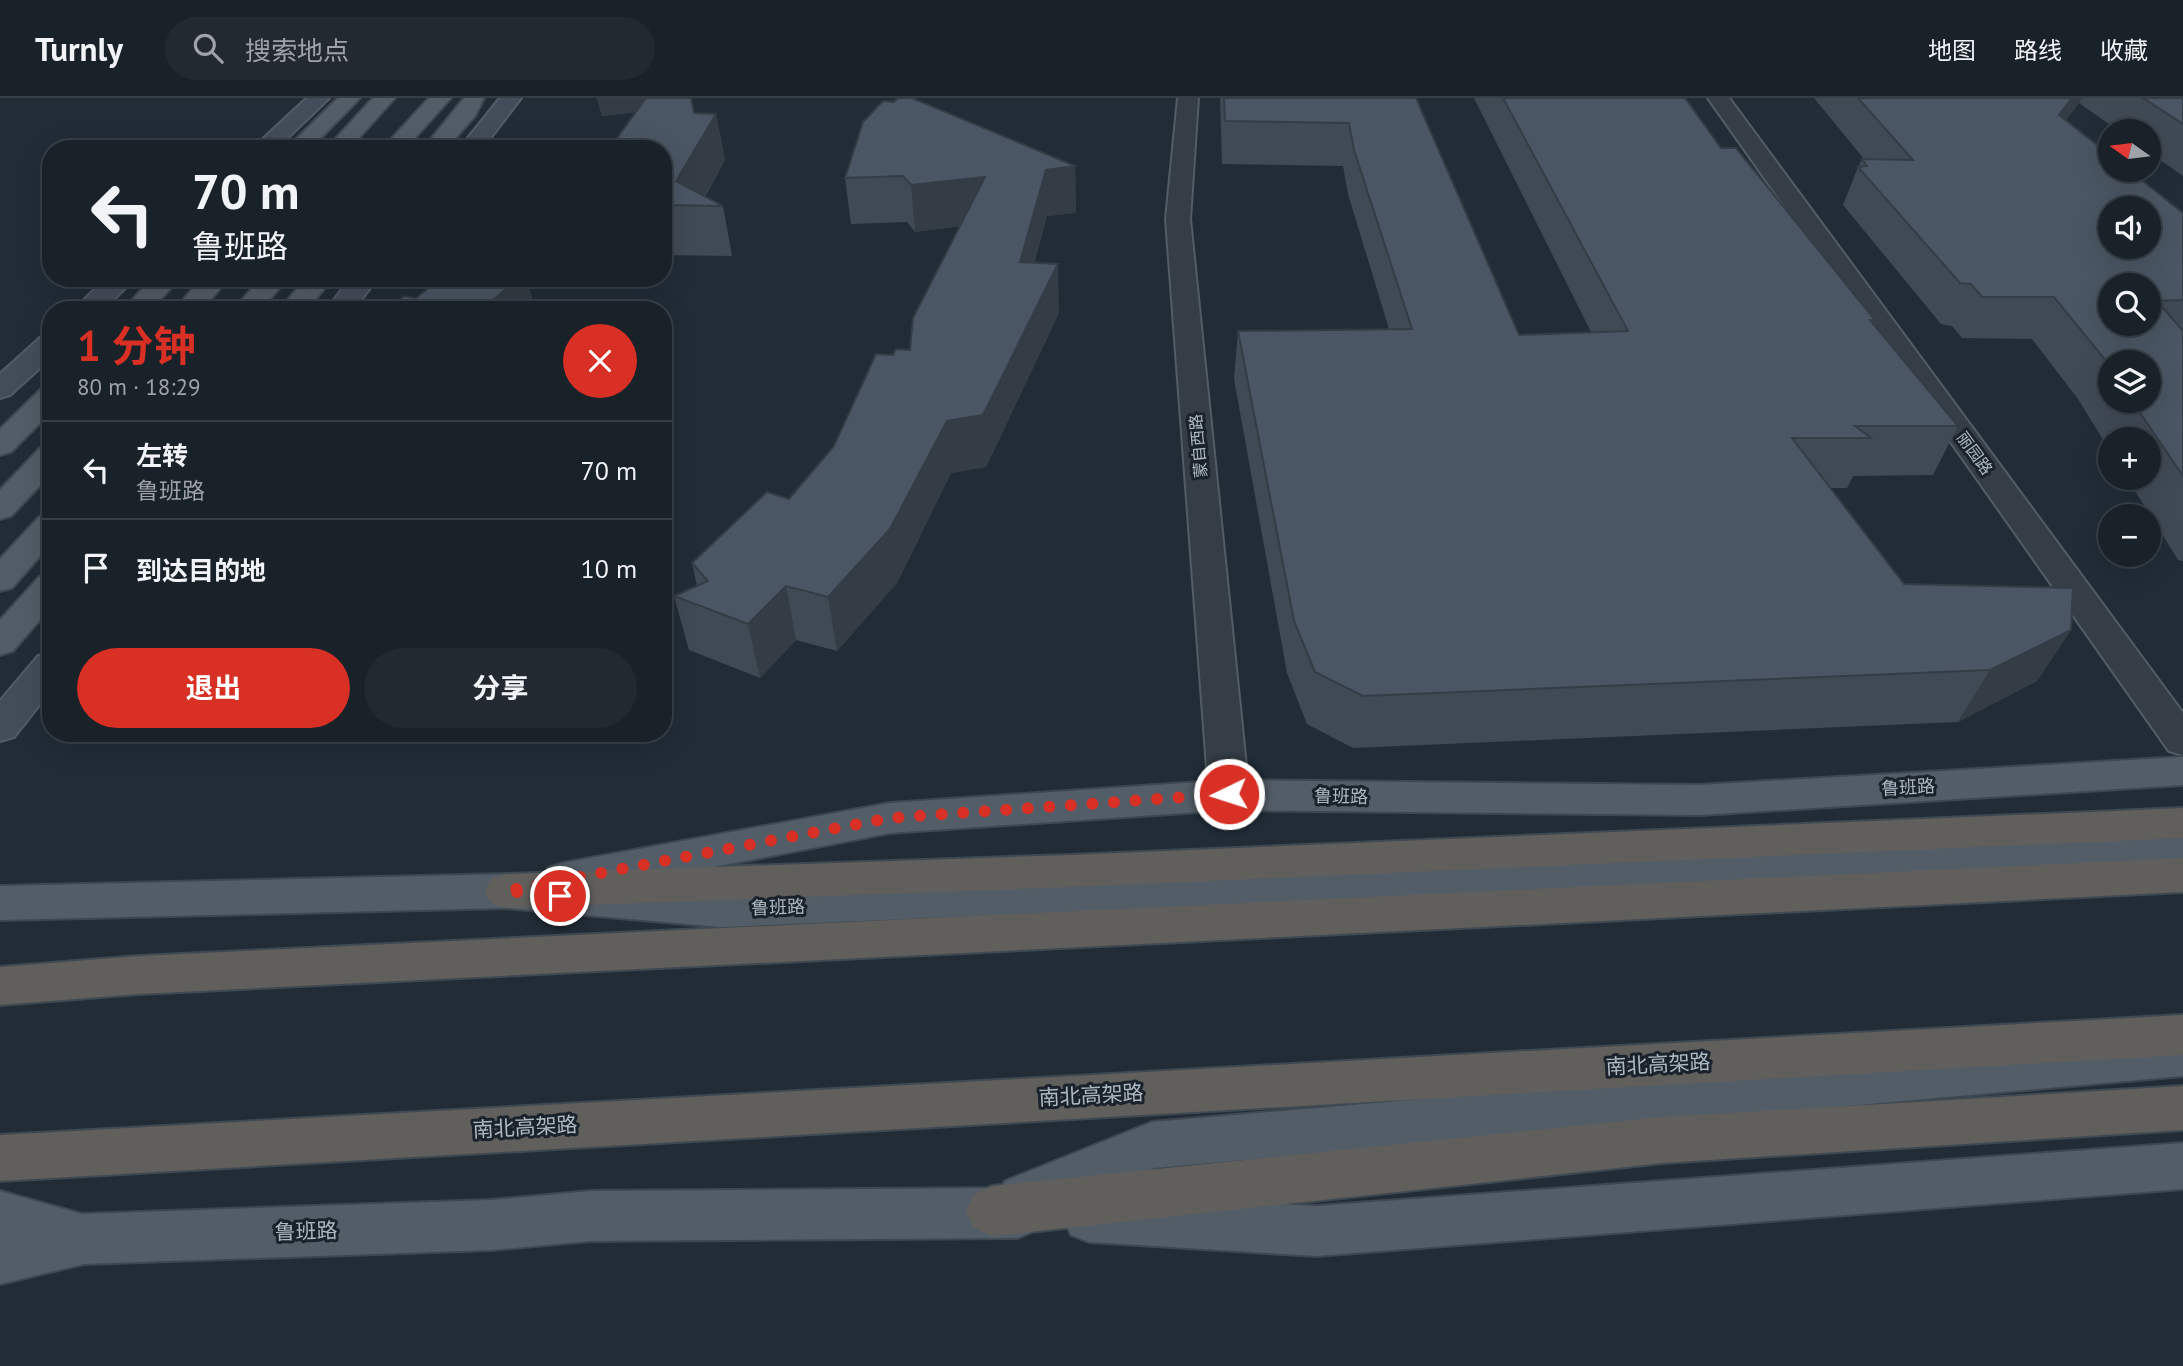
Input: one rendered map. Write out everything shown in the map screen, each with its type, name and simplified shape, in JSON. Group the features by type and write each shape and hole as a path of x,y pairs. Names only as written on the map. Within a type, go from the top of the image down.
{"highway":[{"path":"506,891 1071,871 2183,823"},
{"path":"0,986 139,975 2183,875"},
{"name":"南北高架路","path":"0,1158 2183,1035"},
{"path":"992,1211 1663,1140 2183,1108"}],"main road":[{"path":"273,140 319,98"},
{"path":"306,140 350,98"},
{"path":"345,140 385,98"},
{"path":"401,140 440,98"},
{"path":"442,140 467,111 474,98"},
{"path":"477,140 512,98"},
{"path":"97,301 112,287"},
{"path":"144,301 158,287"},
{"path":"195,301 208,287"},
{"path":"254,301 267,287"},
{"path":"300,301 312,287"},
{"path":"346,301 358,287"},
{"path":"0,389 42,351"},
{"path":"0,446 42,404"},
{"path":"0,509 42,465"},
{"path":"0,580 42,534"},
{"path":"0,643 42,595"},
{"path":"0,727 42,676"},
{"name":"鲁班路","path":"506,891 890,818 1229,794 1700,800 2183,771"},
{"name":"鲁班路","path":"1,900 506,891 722,910 2183,848"},
{"name":"鲁班路","path":"992,1211 1152,1145 2183,1055"},
{"name":"鲁班路","path":"0,1258 84,1239 491,1225 591,1216 992,1211 1315,1231 2183,1166"},
{"path":"0,1216 84,1239"}],"street":[{"name":"蒙自西路","path":"1188,98 1178,219 1229,794"},
{"name":"丽园路","path":"1718,98 2183,741"}],"building":[{"path":"646,98 691,98 694,113 716,114 676,181 723,206 672,205 672,140 616,140"},
{"path":"898,98 912,98 1075,166 1046,170 1020,262 1058,264 983,415 947,421 890,529 828,597 786,586 748,624 674,596 708,581 692,563 767,492 789,499 834,446 876,354 893,355 896,349 910,350 913,318 985,177 911,185 903,176 845,178 863,122 883,101 894,102"},
{"path":"1224,98 1416,98 1519,335 1628,331 1503,98 1685,98 1721,148 1736,148 1875,320 1870,320 1958,426 1855,426 1871,438 1792,438 1904,584 2073,588 2071,630 1990,670 1363,696 1315,672 1294,621 1238,331 1412,329 1354,150 1349,123 1225,121"},
{"path":"1858,98 2072,98 2059,115 2098,146 2098,182 2144,182 2183,213 2183,300 2161,301 2161,273 2098,273 2098,336 2161,336 2161,306 2183,331 2183,476 2161,444 2161,427 2150,427 2140,413 2161,413 2161,350 2098,351 2054,297 1982,297 1971,284 1960,283 1858,167 1867,166 1862,159 1913,160"},
{"path":"2143,98 2183,98 2183,124"},
{"path":"430,287 508,287 492,301 398,301 404,296 416,298"}],"route":[{"path":"560,896 506,891 890,818 1229,794"}]}
